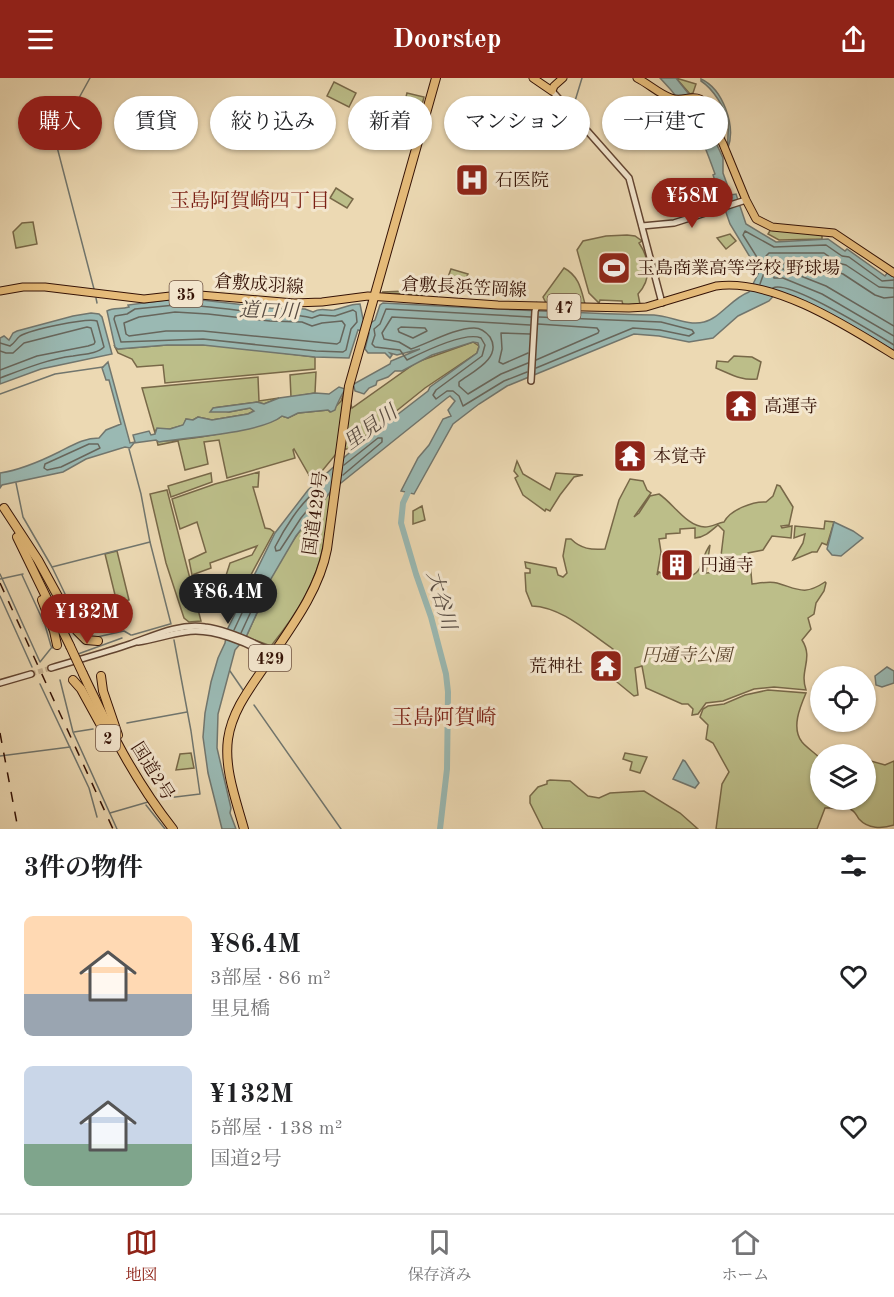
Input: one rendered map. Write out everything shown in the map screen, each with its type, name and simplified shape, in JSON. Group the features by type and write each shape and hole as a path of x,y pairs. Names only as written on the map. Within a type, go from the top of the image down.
{"highway":[{"name":"国道429号","path":"244,829 229,768 228,740 233,720 271,654 307,601 321,573 327,549 349,386 436,78"},
{"name":"国道2号","path":"2,505 129,766 155,807 173,829"},
{"name":"2","path":"2,505 38,560 77,631 86,640 98,641"},
{"name":"2","path":"15,532 17,543 50,619 57,645"},
{"name":"2","path":"101,676 103,691 129,766"},
{"name":"2","path":"73,680 81,689 124,765 147,795"}],"main road":[{"path":"533,78 552,91 563,78"},
{"path":"637,78 668,97 680,100 699,98 723,144 756,219 766,225 834,233 894,273"},
{"name":"倉敷長浜笠岡線","path":"373,297 536,308 629,309 662,303 716,286 751,286 775,293 834,320 894,356"},
{"name":"倉敷成羽線","path":"0,291 23,287 45,287 144,299 188,294 294,303 373,297"}],"street":[{"path":"552,91 627,176 662,303"},
{"path":"642,226 674,223 746,200"},
{"path":"531,379 536,308"},
{"path":"51,668 146,637 198,626 213,628 271,654"},
{"path":"0,683 31,674"}],"green space":[{"path":"676,78 696,84 693,93 690,94"},
{"path":"334,82 356,93 354,96 348,96 348,106 336,100 336,96 327,96"},
{"path":"336,188 353,199 347,208 330,198"},
{"path":"33,222 37,244 16,248 13,232 22,223"},
{"path":"771,229 822,233 822,239 779,240 768,234"},
{"path":"730,234 736,241 726,249 717,238"},
{"name":"玉島商業高等学校 野球場","path":"606,236 635,236 642,241 639,243 647,262 646,282 638,294 640,304 623,305 622,301 600,300 599,303 589,293 577,250 583,241"},
{"path":"564,268 576,279 585,304 546,303 543,297"},
{"path":"451,269 468,274 459,294 444,288"},
{"path":"382,292 425,292 424,296"},
{"path":"473,342 479,346 477,353 425,388 349,449 344,449 350,402 352,408 417,362"},
{"path":"167,345 219,345 315,357 315,369 165,383 163,365 137,367 132,359 118,353 115,347 118,349"},
{"path":"734,356 752,357 761,362 757,379 741,378 716,368 717,361 728,362"},
{"path":"316,372 315,393 291,397 290,375"},
{"path":"258,377 259,401 279,398 264,404 257,402 213,408 229,412 250,408 254,411 212,420 198,417 193,420 186,419 184,425 156,430 155,433 142,388"},
{"path":"345,390 336,454 313,482 294,449 295,458 227,478 219,440 204,442 208,464 185,470 178,441 158,445 157,441 202,437 242,429 273,421 282,416 288,418 298,413 328,410 330,412 341,401"},
{"path":"517,461 523,474 550,490 556,473 583,475 574,477 550,511 546,509 545,511 523,495 515,478 518,476 514,471"},
{"path":"259,472 258,487 253,487 265,528 274,532 246,584 238,580 233,587 221,591 230,563 252,555 257,546 210,563 211,568 192,575 189,560 206,552 197,522 180,529 172,499"},
{"path":"211,473 212,482 171,497 168,486"},
{"name":"円通寺公園","path":"630,479 643,481 651,493 634,517 650,496 659,494 686,519 698,526 707,527 724,522 742,507 766,502 773,496 777,485 780,486 793,507 789,525 781,526 782,528 792,526 791,538 772,536 763,550 748,553 745,560 750,561 752,584 774,582 806,590 826,583 816,603 814,614 808,618 811,629 802,640 807,653 804,676 806,690 774,687 754,689 723,701 706,703 698,714 692,715 693,709 688,704 682,704 646,688 642,666 635,668 638,695 634,696 612,678 612,668 605,657 613,649 564,616 543,607 532,606 526,591 525,573 530,573 530,569 526,568 525,562 556,568 558,575 563,577 567,573 563,556 566,539 571,539 587,548 605,549 619,500","holes":["718,525 724,531 721,556 723,572 706,573 710,545 700,568 693,575 666,575 659,572 657,575 661,552 659,539 666,538 666,534 680,533 680,529 695,528 695,538 708,533"]},
{"path":"167,490 201,621 189,622 184,618 166,563 150,494"},
{"path":"331,491 320,560 303,600 271,646 246,637 269,579 278,563"},
{"path":"422,506 425,520 413,524 413,511"},
{"path":"825,521 834,522 827,545 822,543 817,552 793,560 803,543 805,534 794,538 795,526 824,529"},
{"path":"117,551 129,600 117,603 105,554"},
{"path":"768,690 806,693 801,705 797,730 802,742 810,749 810,810 824,810 817,829 716,829 722,784 729,772 713,743 706,739 708,725 700,717 703,709 708,706 724,704 745,695"},
{"path":"191,753 194,768 176,770 180,754"},
{"path":"625,753 647,757 640,773 630,770 632,762 623,759"},
{"path":"894,761 894,825 871,826 859,819 852,810 876,810 876,762 885,765"},
{"path":"550,780 570,781 588,796 599,798 610,793 644,791 680,813 698,829 543,829 530,803 530,796 538,787 547,784"}],"water":[{"path":"660,78 676,78 690,96 676,96"},
{"path":"701,79 709,84 719,96 716,96"},
{"path":"728,116 730,139 728,148 728,123"},
{"name":"道口川","path":"706,150 719,150 723,158 723,173 731,195 736,194 746,224 776,242 828,239 845,251 847,249 885,276 888,272 894,276 894,352 778,291 769,301 738,316 713,338 689,342 634,334 507,386 453,424 414,494 401,491 418,458 429,445 443,419 451,416 448,410 455,401 450,396 447,398 331,491 296,536 265,589 261,604 246,637 235,650 218,714 217,748 231,808 230,813 236,829 222,829 208,773 203,737 205,713 211,682 225,643 227,630 275,533 308,490 358,445 428,391 430,387 477,353 479,347 478,343 473,342 432,355 377,381 376,385 364,394 355,391 354,387 345,390 335,410 331,412 328,410 298,413 288,418 282,416 258,427 224,434 134,443 130,448 125,447 86,459 63,472 2,485 0,488 0,473 30,465 74,444 99,438 106,430 121,424 109,380 106,380 102,368 108,362 130,443 135,442 133,435 149,431 151,435 155,434 157,428 170,429 183,425 186,419 193,420 198,417 212,420 254,411 250,408 229,412 210,412 213,408 257,402 264,404 279,398 315,393 329,394 339,387 345,389 390,364 391,361 420,349 397,355 390,353 392,355 390,358 385,353 368,353 365,349 369,333 358,330 349,358 315,357 203,345 118,349 115,347 107,311 129,307 128,305 193,299 271,308 305,309 313,312 360,304 363,319 372,322 383,303 654,315 691,323 704,322 715,317 749,292 759,272 730,224 713,175 715,174"},
{"path":"91,313 102,317 112,354 41,369 0,384 0,338 4,336 9,340 17,331"},
{"path":"834,522 863,538 841,556 832,555 827,549"},
{"path":"887,667 894,671 894,683 882,687 876,685 876,675"},
{"path":"683,760 699,783 695,788 673,779"}],"waterway":[{"path":"90,78 56,143 94,289"},
{"path":"577,96 582,78"},
{"path":"96,298 97,303"},
{"path":"0,394 55,374 103,367"},
{"path":"129,449 150,542"},
{"path":"16,483 23,517 52,567 83,631"},
{"name":"大谷川","path":"410,488 403,503 401,523 431,617 446,674 448,692 447,769 440,829"},
{"path":"52,567 150,542 171,624"},
{"path":"0,574 40,662 52,647"},
{"path":"0,579 23,574"},
{"path":"22,575 53,648"},
{"path":"0,596 32,667"},
{"path":"132,635 170,624"},
{"path":"97,637 124,631 131,635"},
{"path":"78,654 122,638"},
{"path":"167,798 200,794 174,640"},
{"path":"230,671 243,690"},
{"path":"60,680 73,732 117,829"},
{"path":"40,684 89,788 97,817"},
{"path":"254,705 341,829"},
{"path":"127,723 187,712"},
{"path":"74,732 93,729"},
{"path":"0,756 70,747"},
{"path":"110,813 148,802"},
{"path":"146,805 165,829"}],"tunnel":[{"path":"31,674 51,668"}],"railway":[{"path":"0,583 113,829"},
{"path":"0,733 18,829"}],"place":[{"name":"石医院","path":"472,180"},
{"name":"玉島商業高等学校 野球場","path":"614,268"},
{"name":"高運寺","path":"741,406"},
{"name":"本覚寺","path":"630,456"},
{"name":"円通寺","path":"677,565"},
{"name":"荒神社","path":"606,666"}],"district":[{"name":"玉島阿賀崎四丁目","path":"250,200"},
{"name":"玉島阿賀崎","path":"444,717"}],"water label":[{"name":"里見川","path":"370,427"}]}
